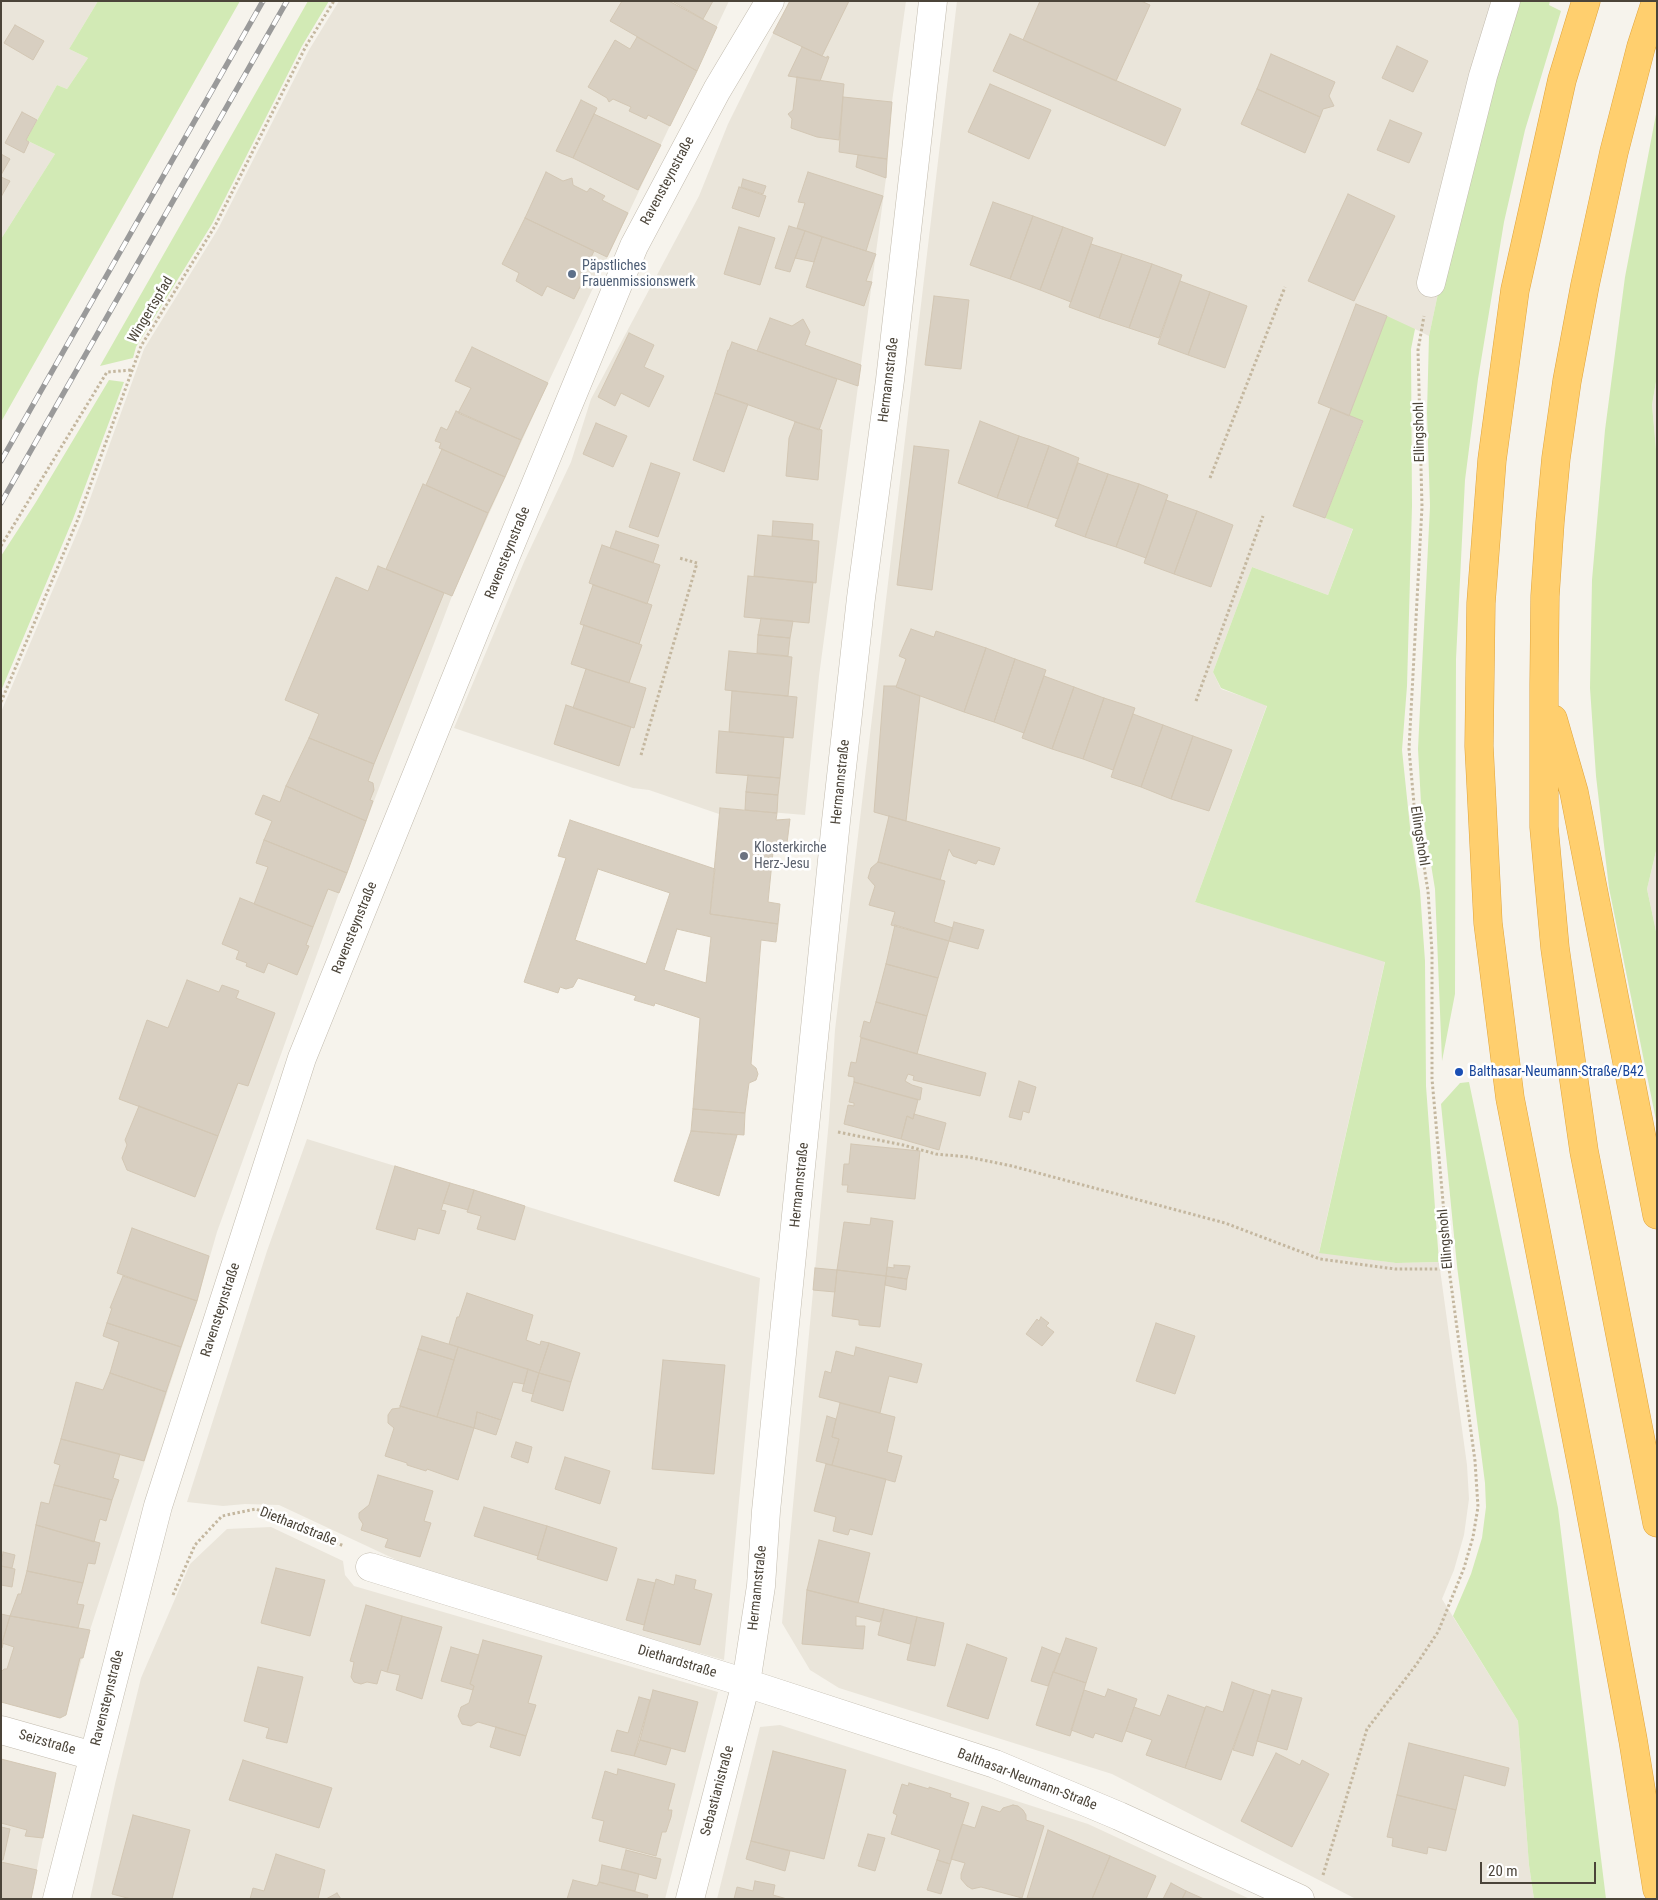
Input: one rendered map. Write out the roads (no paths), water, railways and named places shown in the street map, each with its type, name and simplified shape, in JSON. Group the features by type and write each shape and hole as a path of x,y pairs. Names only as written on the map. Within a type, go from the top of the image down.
{"highway":[{"path":"1586,1 1562,80 1514,300 1491,470 1481,603 1479,746 1488,923 1510,1098 1589,1501 1633,1740 1657,1889"},
{"path":"1656,1 1614,152 1585,285 1567,381 1556,458 1545,596 1544,827 1555,948 1584,1151 1657,1523"},
{"path":"1544,684 1574,792 1657,1215"}],"street":[{"name":"Ravensteynstraße","path":"57,1899 158,1506 302,1058 634,246 717,90 770,1"},
{"name":"Hermannstraße","path":"746,1683 760,1586 766,1511 839,802 933,1"},
{"path":"1431,283 1482,76 1506,1"},
{"name":"Diethardstraße","path":"370,1567 746,1683"},
{"name":"Sebastianistraße","path":"690,1899 746,1683"},
{"name":"Balthasar-Neumann-Straße","path":"746,1683 995,1764 1120,1816 1300,1899"},
{"name":"Seizstraße","path":"1,1730 93,1756"}],"railway":[{"path":"1,461 263,1"},
{"path":"1,503 287,1"}],"place":[{"name":"Päpstliches Frauenmissionswerk","path":"572,274"},
{"name":"Klosterkirche Herz-Jesu","path":"744,856"},
{"name":"Balthasar-Neumann-Straße/B42","path":"1459,1072"}]}
